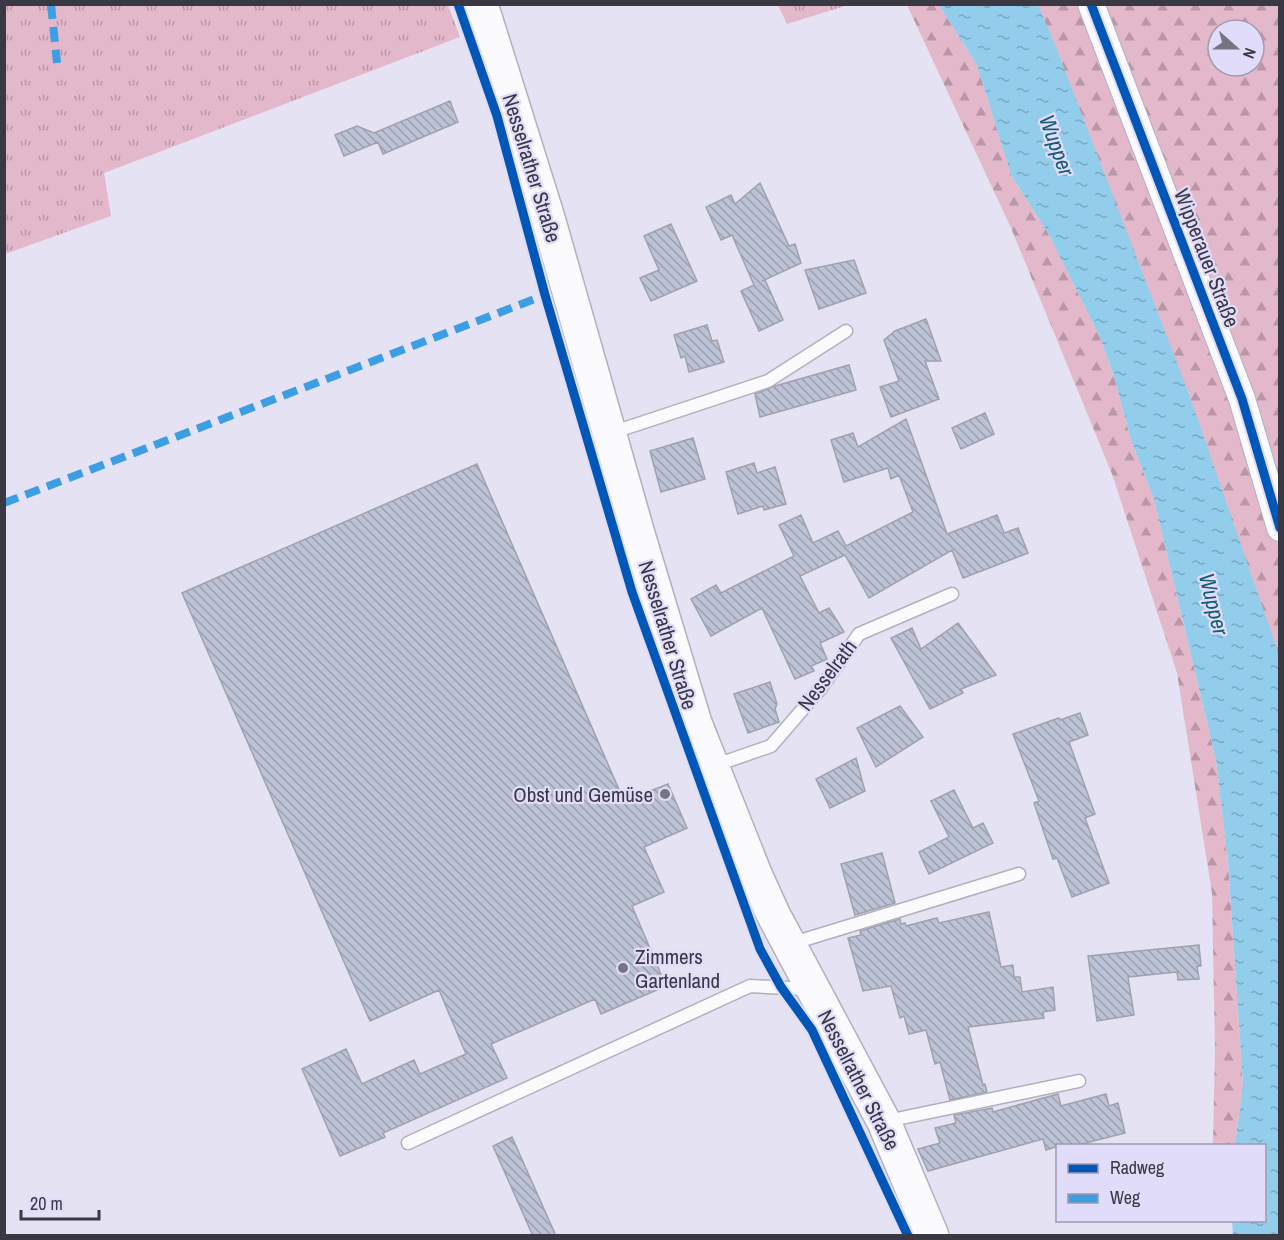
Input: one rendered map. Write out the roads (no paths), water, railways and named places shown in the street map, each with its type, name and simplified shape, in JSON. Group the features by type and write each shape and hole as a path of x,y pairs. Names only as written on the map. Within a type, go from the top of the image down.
{"main road":[{"name":"Nesselrather Straße","path":"481,4 548,218 691,712 755,874 788,944 884,1122 933,1236"}],"street":[{"name":"Wipperauer Straße","path":"1091,4 1242,399 1280,528"}],"lane":[{"path":"610,434 768,381 846,331"},
{"name":"Nesselrath","path":"712,767 771,746 820,688 859,634 952,594"},
{"path":"788,944 1019,874"},
{"path":"408,1143 750,986 812,989"},
{"path":"884,1122 1079,1081"}],"water":[{"name":"Wupper","path":"939,5 1038,5 1189,394 1276,646 1280,662 1279,1235 1233,1235 1232,1222 1266,1222 1266,1144 1235,1144 1243,1084 1228,862 1216,760 1154,499 1131,440 1114,376 1100,337 1048,233 1011,175 977,65"}],"place":[{"name":"Obst und Gemüse","path":"665,794"},
{"name":"Zimmers Gartenland","path":"623,968"}]}
